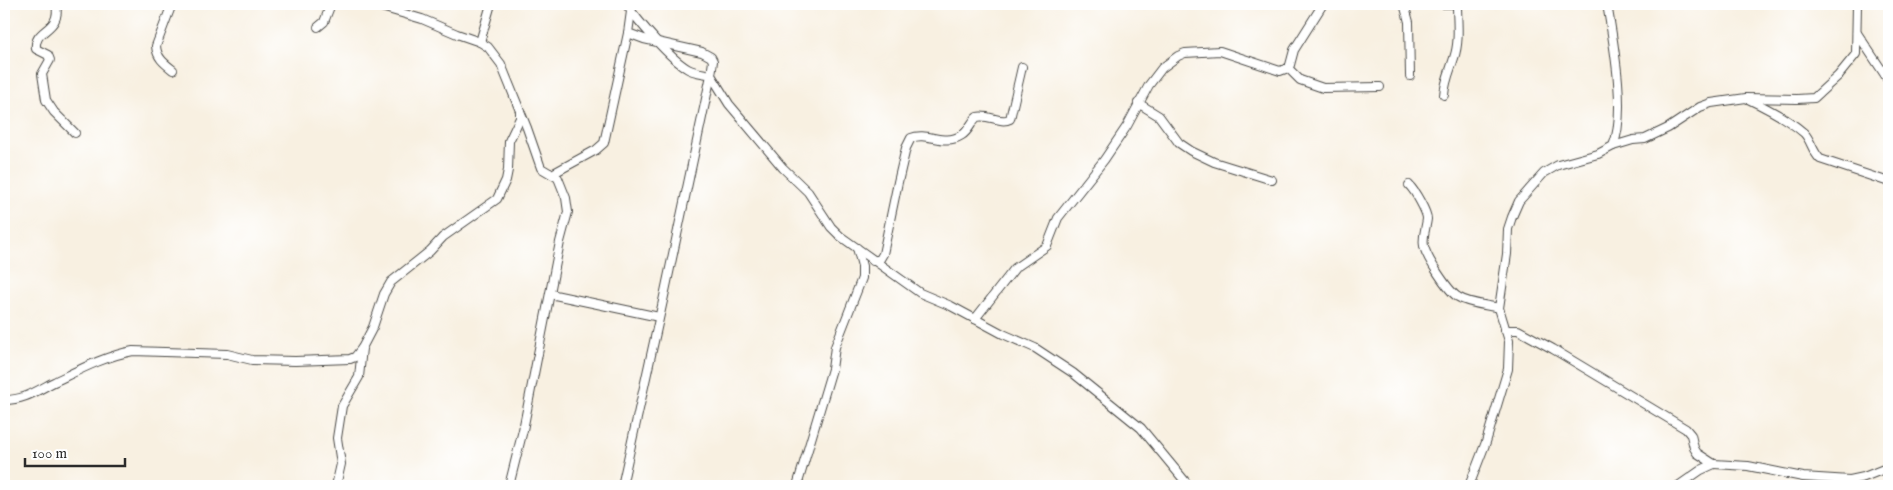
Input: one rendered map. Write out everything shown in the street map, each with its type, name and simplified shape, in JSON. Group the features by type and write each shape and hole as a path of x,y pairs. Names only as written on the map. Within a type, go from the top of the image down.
{"street":[{"path":"56,4 58,15 56,21 37,38 36,49 48,55 50,60 42,74 46,100 54,112 75,133"},
{"path":"172,4 156,46 160,59 173,70"},
{"path":"318,27 324,22 332,4"},
{"path":"371,4 422,20 480,42 488,48 500,64 541,168 552,174 561,183 568,212 560,242 523,430 509,486"},
{"path":"480,42 491,4"},
{"path":"1288,68 1294,50 1323,4"},
{"path":"1404,4 1409,22 1410,76"},
{"path":"1434,4 1455,4 1458,35 1454,58 1444,84 1444,95"},
{"path":"1608,4 1613,28 1619,124 1618,136 1614,146"},
{"path":"1469,486 1486,442 1508,369 1509,351 1499,308 1507,254 1508,229 1519,201 1544,173 1558,165 1598,154 1614,146 1653,135 1668,128 1700,107 1711,103 1746,98 1814,98 1824,90 1856,54 1857,4"},
{"path":"552,174 596,150 604,143 628,33 629,6"},
{"path":"629,6 646,30 680,64 690,70 711,75 729,104 783,168 808,192 831,227 873,261 920,293 951,306 1035,348 1073,373 1141,428 1189,486"},
{"path":"622,486 711,75 712,61 707,54 628,33"},
{"path":"1857,33 1889,81"},
{"path":"975,319 1015,268 1047,246 1058,218 1104,160 1127,126 1149,85 1162,68 1185,53 1220,50 1280,71 1288,68"},
{"path":"873,261 880,258 883,254 906,148 911,138 921,136 946,141 953,140 964,133 977,117 991,117 1003,121 1010,119 1022,67"},
{"path":"1288,68 1300,80 1323,88 1380,87"},
{"path":"1746,98 1784,118 1806,134 1813,152 1820,159 1889,182"},
{"path":"1138,103 1159,116 1179,143 1191,150 1214,162 1272,180"},
{"path":"4,400 25,398 97,362 133,351 227,354 252,360 295,361 355,357 373,327 384,294 391,282 430,251 443,237 497,200 501,194 508,170 508,149 511,134 517,124 520,111"},
{"path":"1409,185 1414,190 1426,215 1424,249 1451,291 1458,297 1466,300 1499,308"},
{"path":"797,486 832,369 835,347 862,278 862,266 857,248"},
{"path":"550,294 659,317"},
{"path":"1505,330 1518,330 1553,349 1686,429 1697,453 1714,464 1764,469 1802,477 1850,480 1864,477 1889,467"},
{"path":"336,486 341,464 337,438 342,406 359,377 362,348"},
{"path":"1678,486 1714,464"}]}
